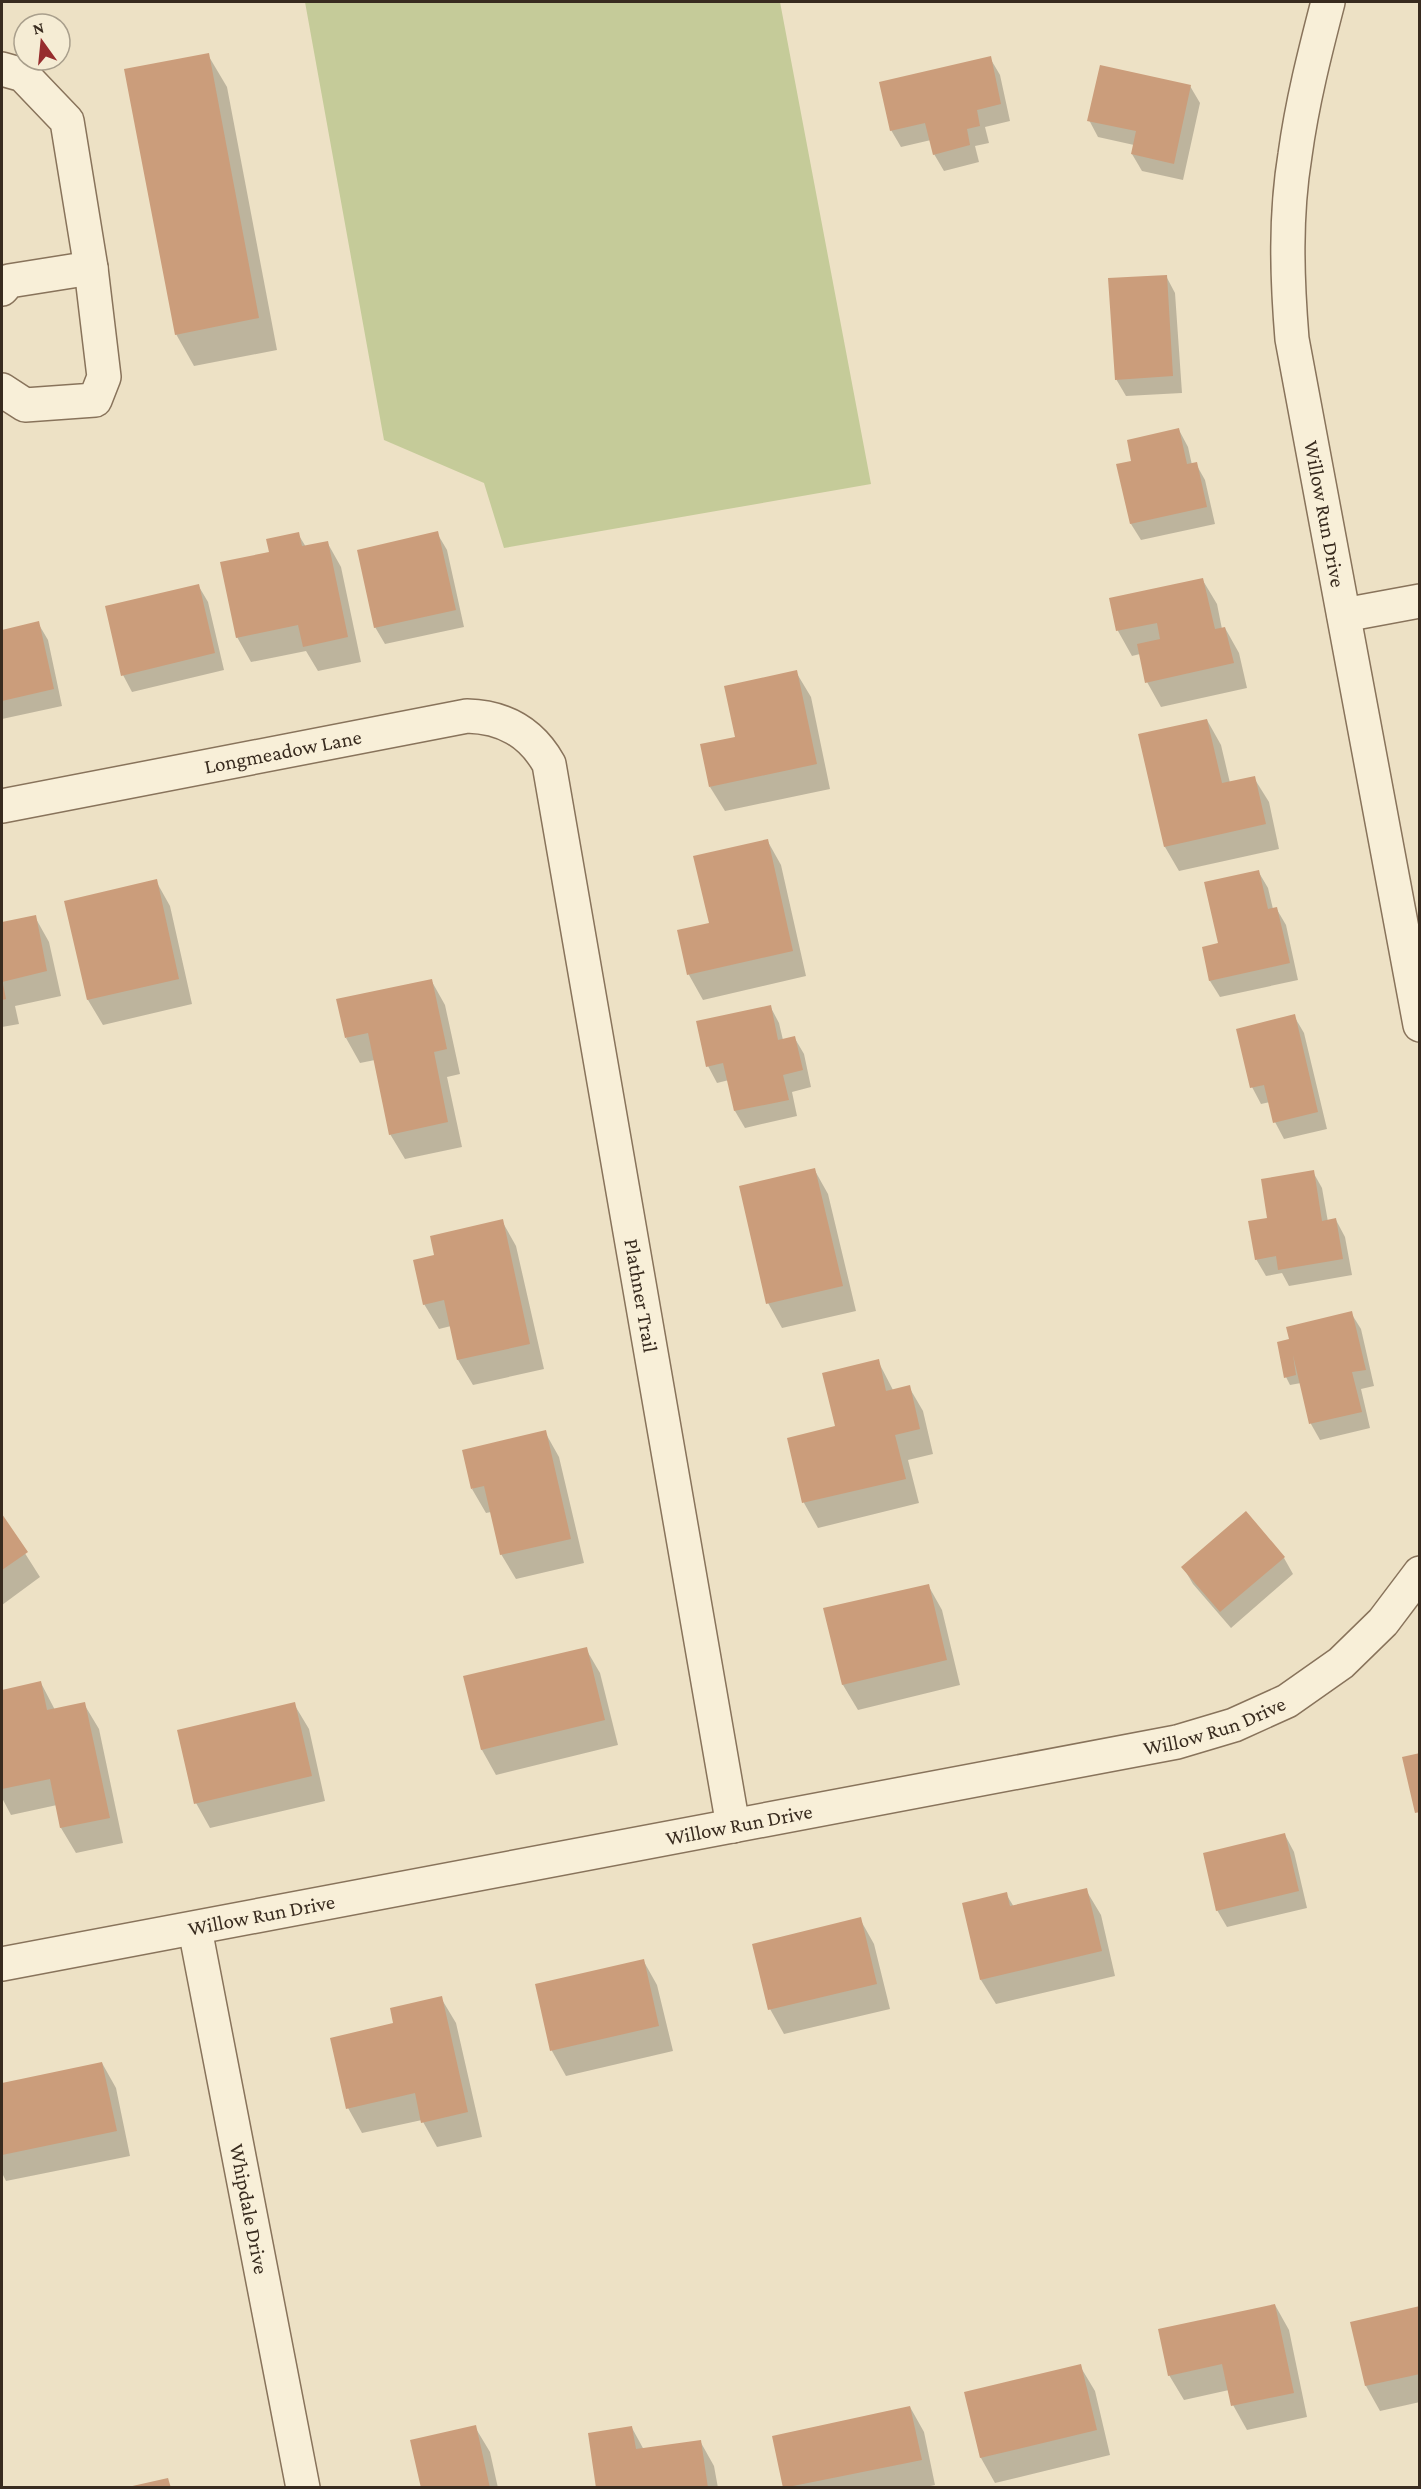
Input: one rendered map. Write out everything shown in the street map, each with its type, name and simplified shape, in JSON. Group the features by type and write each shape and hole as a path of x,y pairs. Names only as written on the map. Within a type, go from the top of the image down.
{"street":[{"name":"Willow Run Drive","path":"1326,2 1303,104 1294,157 1289,209 1288,287 1292,339 1419,1025"},
{"path":"2,69 23,75 68,121 91,268 104,377 95,400 25,405 2,390"},
{"path":"2,290 9,281 91,268"},
{"path":"1344,615 1419,600"},
{"name":"Longmeadow Lane","path":"2,806 467,716 494,719 521,731 542,751 549,764"},
{"name":"Plathner Trail","path":"549,764 733,1826"},
{"name":"Willow Run Drive","path":"2,1964 1177,1742 1234,1725 1287,1701 1341,1663 1383,1622 1419,1573"},
{"name":"Whipdale Drive","path":"195,1929 303,2487"}],"green space":[{"path":"305,2 780,2 871,484 504,548 484,483 384,440"}],"building":[{"path":"209,53 259,318 175,335 124,69"},
{"path":"991,56 1001,104 977,110 980,126 967,129 970,145 933,155 925,123 890,131 879,82"},
{"path":"1100,65 1191,85 1174,164 1131,154 1136,131 1087,121"},
{"path":"1167,275 1173,376 1115,380 1108,278"},
{"path":"1179,428 1187,464 1197,462 1207,507 1130,524 1116,464 1131,461 1127,440"},
{"path":"438,531 456,610 374,628 357,550"},
{"path":"299,532 302,546 328,541 348,637 303,647 298,625 236,638 220,562 269,552 266,539"},
{"path":"1203,578 1215,629 1225,627 1234,663 1145,683 1137,644 1160,639 1157,623 1116,631 1109,598"},
{"path":"199,584 215,653 121,676 105,606"},
{"path":"39,621 54,689 2,701 2,630"},
{"path":"797,670 817,764 709,787 700,744 735,737 724,686"},
{"path":"1207,719 1222,783 1255,776 1266,824 1164,847 1138,734"},
{"path":"768,839 793,951 687,975 677,930 709,923 693,856"},
{"path":"1259,870 1268,909 1277,907 1290,963 1209,981 1202,947 1218,943 1204,882"},
{"path":"157,879 179,979 87,1000 64,901"},
{"path":"36,915 47,971 2,982 2,922"},
{"path":"432,979 447,1049 434,1052 448,1122 389,1135 368,1033 345,1038 336,999"},
{"path":"2,984 6,999 2,1000"},
{"path":"771,1005 778,1040 795,1036 803,1070 783,1075 789,1100 734,1111 723,1063 706,1067 696,1021"},
{"path":"1295,1014 1318,1112 1273,1123 1264,1085 1250,1088 1236,1029"},
{"path":"815,1168 843,1286 766,1304 739,1186"},
{"path":"1314,1170 1322,1221 1336,1218 1343,1259 1278,1270 1276,1256 1255,1260 1248,1221 1267,1218 1261,1179"},
{"path":"503,1219 530,1344 457,1360 444,1300 423,1305 413,1260 434,1255 430,1236"},
{"path":"1352,1311 1366,1370 1352,1372 1362,1412 1309,1424 1293,1355 1296,1375 1284,1378 1277,1342 1289,1339 1286,1327"},
{"path":"879,1359 886,1391 910,1385 920,1429 895,1435 906,1479 802,1503 787,1438 835,1426 822,1373"},
{"path":"546,1430 571,1539 500,1555 484,1486 471,1489 462,1450"},
{"path":"1246,1511 1285,1557 1220,1612 1181,1567"},
{"path":"2,1514 28,1552 2,1570"},
{"path":"929,1584 947,1660 842,1685 823,1608"},
{"path":"587,1647 605,1720 481,1750 463,1676"},
{"path":"41,1681 47,1710 85,1702 110,1818 60,1828 50,1779 2,1789 2,1690"},
{"path":"295,1702 312,1776 194,1804 177,1730"},
{"path":"1420,1753 1420,1812 1415,1813 1402,1757"},
{"path":"1285,1833 1299,1891 1216,1911 1203,1853"},
{"path":"1087,1888 1102,1951 980,1980 962,1903 1007,1892 1010,1906"},
{"path":"861,1917 877,1984 768,2010 752,1944"},
{"path":"644,1959 659,2026 550,2051 535,1984"},
{"path":"442,1996 468,2112 421,2123 415,2093 346,2109 330,2038 393,2023 390,2008"},
{"path":"102,2062 117,2131 2,2155 2,2083"},
{"path":"1275,2304 1294,2393 1231,2406 1222,2364 1168,2376 1158,2329"},
{"path":"1420,2306 1420,2374 1365,2386 1350,2322"},
{"path":"1081,2364 1097,2430 980,2458 964,2392"},
{"path":"910,2406 922,2460 783,2488 772,2436"},
{"path":"476,2425 490,2488 421,2488 410,2440"},
{"path":"632,2426 636,2449 701,2440 708,2488 596,2488 588,2433"},
{"path":"168,2478 171,2488 128,2488 128,2487"}]}
